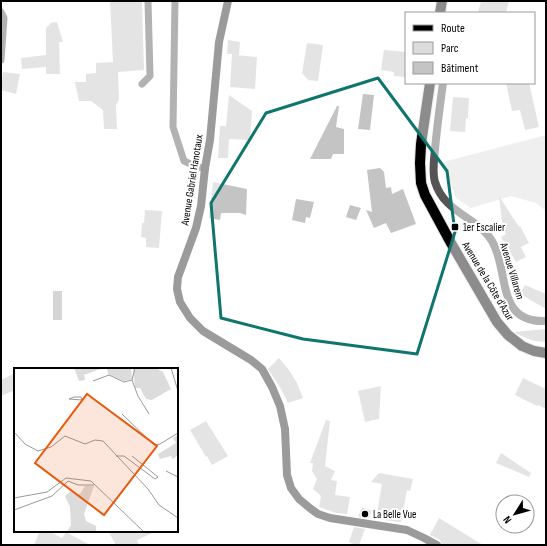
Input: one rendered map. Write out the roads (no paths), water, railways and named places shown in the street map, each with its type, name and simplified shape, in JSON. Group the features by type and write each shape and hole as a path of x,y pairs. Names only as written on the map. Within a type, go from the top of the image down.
{"main road":[{"name":"Avenue Gabriel Hanotaux","path":"228,1 219,42 210,140 201,206 196,228 178,277 177,289 180,302 190,318 203,330 251,360 262,370 272,387 280,406 285,429 287,475 291,488 299,499 318,514 330,518 407,530 437,545"},
{"name":"Avenue de la Côte d'Azur","path":"430,84 421,144 420,163 421,183 425,196 497,322 508,335 522,346 534,351 546,353"}],"street":[{"name":"Avenue Villarem","path":"443,84 433,174 436,184 446,202 453,209 481,228 494,245 500,263 507,295 517,313 526,318 537,321 546,320"}],"lane":[{"path":"142,84 150,76 148,1"},
{"path":"175,1 173,127 184,161 196,167 205,168"},
{"path":"1,12 4,18 1,60"}],"place":[{"name":"1er Escalier","path":"455,227"},
{"name":"La Belle Vue","path":"365,514"}]}
